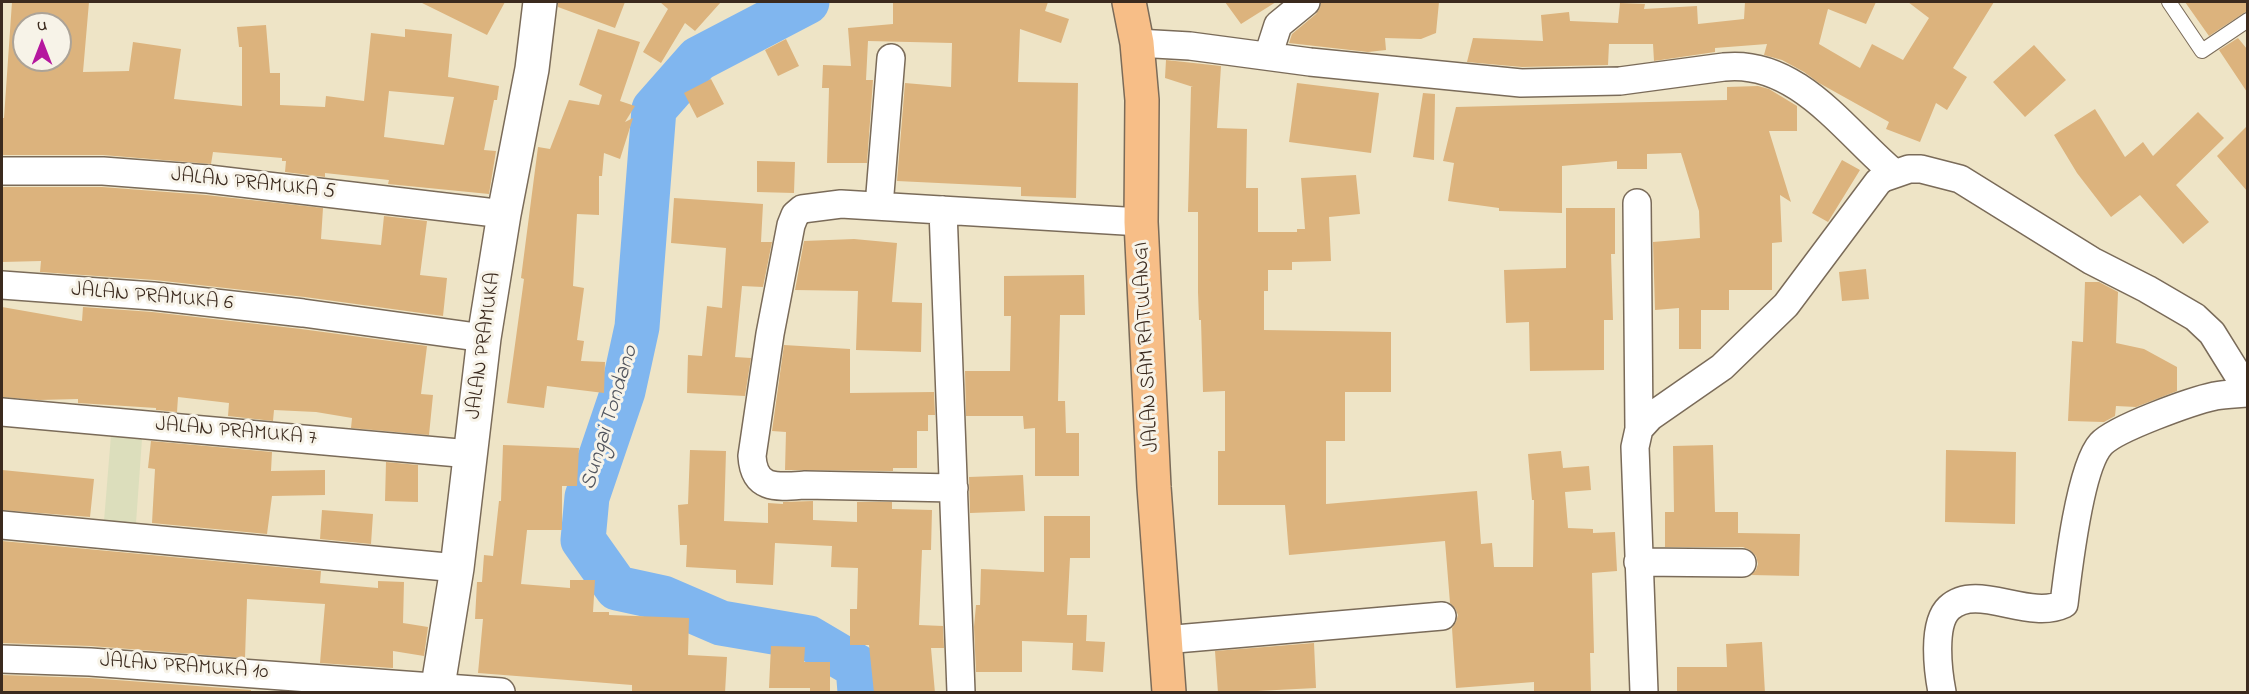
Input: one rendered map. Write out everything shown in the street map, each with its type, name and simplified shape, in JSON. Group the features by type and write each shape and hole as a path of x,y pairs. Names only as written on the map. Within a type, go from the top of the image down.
{"main road":[{"name":"JALAN SAM RATULANGI","path":"1129,2 1137,43 1142,100 1141,222 1168,693"}],"street":[{"name":"JALAN PRAMUKA","path":"437,689 457,568 484,338 504,214 532,69 540,2"},
{"path":"1268,56 1278,25 1306,2"},
{"path":"1137,43 1190,46 1423,74 1521,83 1620,81 1731,66 1749,69 1775,74 1800,88 1836,117 1894,173"},
{"path":"879,206 891,58"},
{"path":"1639,429 1650,417 1722,367 1761,331 1786,305 1878,182 1894,173 1909,169 1921,169 1960,179 2092,261 2195,317 2211,333 2247,392 2215,396 2189,404 2128,426 2100,444 2090,463 2084,484 2064,604 2056,608 2035,609 1967,598 1956,602 1945,612 1940,621 1938,651 1942,693"},
{"name":"JALAN PRAMUKA 5","path":"2,171 103,171 196,178 504,214"},
{"path":"1637,203 1639,429 1635,447 1644,693"},
{"path":"954,488 805,485 781,487 767,484 757,478 753,469 752,456 770,334 783,263 795,215 802,209 831,205 1141,222"},
{"path":"943,210 961,693"},
{"name":"JALAN PRAMUKA 6","path":"2,285 153,296 303,313 484,338"},
{"name":"JALAN PRAMUKA 7","path":"2,412 470,454"},
{"path":"2,525 457,568"},
{"path":"1638,562 1743,563"},
{"path":"1164,640 1442,616"},
{"name":"JALAN PRAMUKA 10","path":"2,659 90,662 501,693"}],"lane":[{"path":"2169,2 2202,51 2247,20"}],"shaded area":[{"path":"112,423 143,425 136,523 104,521"}],"building":[{"path":"12,2 89,2 83,72 129,71 133,42 181,49 174,99 242,106 242,47 239,47 237,27 266,25 270,73 280,73 280,105 325,107 326,96 364,101 371,33 405,37 405,29 452,34 448,77 499,86 484,150 496,151 489,194 388,184 389,180 325,173 325,177 285,172 286,161 282,161 282,158 213,152 211,164 103,155 2,155 2,118 4,118","holes":["389,91 454,97 444,145 384,137"]},
{"path":"420,2 505,2 487,35"},
{"path":"558,2 625,2 615,28 558,7"},
{"path":"660,2 721,2 695,31 685,23 661,63 643,52 668,9"},
{"path":"893,2 1048,2 1045,11 1069,19 1061,43 1020,29 1018,82 1078,83 1076,198 1021,196 1021,187 897,181 905,83 951,87 952,43 868,41 866,80 873,80 867,163 827,163 829,88 822,88 823,65 851,66 848,28 893,24"},
{"path":"1225,2 1276,2 1241,24"},
{"path":"1321,2 1439,2 1436,33 1421,39 1385,38 1386,50 1368,52 1289,43 1292,34 1316,14"},
{"path":"1745,2 1876,2 1866,24 1828,9 1819,44 1860,68 1872,44 1903,60 1929,18 1908,2 1994,2 1953,68 1967,77 1947,110 1936,103 1920,142 1886,129 1889,122 1782,60 1764,55 1767,44 1715,48 1715,52 1654,61 1653,44 1609,44 1608,65 1522,67 1467,62 1473,38 1543,41 1541,15 1569,12 1570,21 1618,23 1620,3 1645,4 1644,9 1697,6 1698,24 1744,19"},
{"path":"2185,2 2247,2 2247,11 2209,36"},
{"path":"598,29 640,42 620,101 635,106 625,122 633,118 620,159 604,153 602,176 599,176 599,215 577,214 573,286 584,288 577,340 584,341 581,361 605,362 604,393 547,386 544,408 507,403 524,279 521,278 538,147 550,149 569,100 599,105 602,95 579,85"},
{"path":"2238,38 2247,49 2247,92 2219,50"},
{"path":"786,39 799,66 778,76 765,50"},
{"path":"2034,45 2066,80 2025,117 1993,82"},
{"path":"1166,60 1221,66 1217,128 1247,129 1246,188 1258,188 1258,232 1297,232 1297,229 1305,229 1301,178 1356,175 1360,214 1329,217 1331,261 1292,262 1292,270 1268,270 1268,291 1264,291 1264,330 1391,332 1391,392 1345,392 1345,441 1326,441 1326,504 1477,491 1481,544 1492,543 1494,567 1533,567 1534,500 1532,500 1528,454 1561,451 1563,468 1589,466 1591,490 1565,492 1568,528 1593,529 1593,533 1615,532 1617,571 1592,573 1594,653 1590,653 1591,693 1534,693 1534,682 1456,688 1452,628 1458,615 1450,603 1445,541 1289,555 1285,505 1218,505 1218,451 1225,451 1225,391 1203,392 1198,292 1198,212 1188,212 1191,87 1193,87 1165,78"},
{"path":"711,79 724,104 697,118 684,93"},
{"path":"1297,83 1379,93 1371,153 1289,142"},
{"path":"1758,86 1769,89 1797,106 1797,131 1769,131 1791,202 1780,195 1782,242 1772,243 1772,290 1729,290 1729,310 1701,310 1701,349 1679,349 1679,308 1655,310 1653,242 1700,238 1699,211 1681,153 1647,154 1647,169 1617,169 1617,161 1562,166 1562,213 1499,211 1499,208 1448,201 1454,163 1443,161 1456,107 1727,100 1727,87"},
{"path":"1423,93 1435,94 1434,160 1413,157"},
{"path":"2095,109 2125,157 2143,142 2153,156 2198,112 2224,138 2176,185 2209,222 2183,244 2140,195 2111,217 2077,173 2054,135"},
{"path":"2247,126 2247,191 2217,156"},
{"path":"1842,160 1860,170 1828,222 1812,213"},
{"path":"757,161 795,162 794,193 757,192"},
{"path":"2,187 102,187 206,195 323,208 321,239 381,245 384,216 427,221 420,275 447,278 443,316 155,280 40,272 41,261 2,262"},
{"path":"674,198 763,204 761,242 772,242 763,287 742,286 735,357 751,358 745,396 687,393 688,355 702,356 707,306 722,308 726,248 671,243"},
{"path":"1566,208 1615,208 1615,254 1611,254 1613,320 1604,320 1604,370 1530,371 1529,322 1506,323 1504,270 1566,268"},
{"path":"854,239 897,243 892,302 922,303 921,352 856,350 858,291 795,290 804,241"},
{"path":"1866,269 1869,299 1842,301 1839,272"},
{"path":"1084,275 1085,315 1060,315 1058,401 1065,401 1066,433 1079,433 1079,476 1035,476 1035,428 1024,429 1023,416 966,416 965,371 1010,371 1011,316 1004,316 1004,276"},
{"path":"2085,282 2099,282 2118,292 2116,343 2144,349 2177,367 2177,391 2136,407 2116,406 2115,416 2104,422 2068,421 2072,341 2083,342"},
{"path":"2,307 82,321 83,307 152,312 427,346 421,394 433,395 429,435 351,428 352,418 316,412 274,410 273,421 228,416 229,403 178,397 177,412 156,410 156,408 78,403 78,399 39,400 2,397"},
{"path":"784,345 850,349 850,393 934,392 935,415 928,415 928,431 917,431 917,468 893,468 893,471 785,470 786,432 772,431"},
{"path":"151,441 272,452 271,471 325,470 325,495 272,496 267,534 152,523 155,469 148,468"},
{"path":"503,445 579,448 577,486 562,486 562,530 527,530 521,584 570,588 570,580 595,580 593,612 609,612 609,615 689,618 688,655 727,657 725,693 686,691 686,693 632,693 632,685 478,673 483,619 475,619 477,582 482,582 484,555 493,556 499,501 501,501"},
{"path":"1713,445 1715,512 1738,512 1738,533 1800,534 1799,576 1751,575 1758,564 1756,556 1743,547 1665,547 1665,512 1674,512 1673,446"},
{"path":"690,450 726,451 724,521 768,523 768,503 783,504 783,502 813,501 813,520 857,522 857,502 892,502 892,509 932,510 931,550 922,550 919,625 943,626 944,648 931,648 935,693 874,693 869,645 850,645 850,609 857,609 858,568 831,567 832,546 775,543 773,585 736,583 736,570 686,567 687,545 680,545 678,505 688,504"},
{"path":"1946,450 2016,452 2015,524 1945,522"},
{"path":"386,462 418,465 418,502 385,501"},
{"path":"2,470 94,479 90,517 2,510"},
{"path":"1023,475 1025,511 970,513 969,477"},
{"path":"322,510 373,514 371,544 320,539"},
{"path":"1044,516 1090,516 1090,558 1070,558 1067,615 1087,615 1086,641 1105,642 1103,672 1072,670 1073,643 1022,641 1022,672 976,672 974,627 976,605 980,605 981,569 1044,572"},
{"path":"2,541 321,571 320,583 378,588 378,581 404,582 403,623 428,627 424,656 393,651 393,668 320,663 325,604 247,599 245,658 91,646 2,643"},
{"path":"1762,642 1765,693 1677,693 1677,667 1727,667 1726,644"},
{"path":"1314,643 1316,688 1218,693 1215,651"},
{"path":"771,646 805,647 804,662 830,662 830,693 810,693 810,688 769,688"},
{"path":"2,675 89,678 251,690 251,693 2,693"}],"waterway":[{"name":"Sungai Tondano","path":"807,2 698,59 654,109 637,327 623,391 587,497 583,540 617,588 663,598 721,623 809,638 858,667 860,692"}]}
